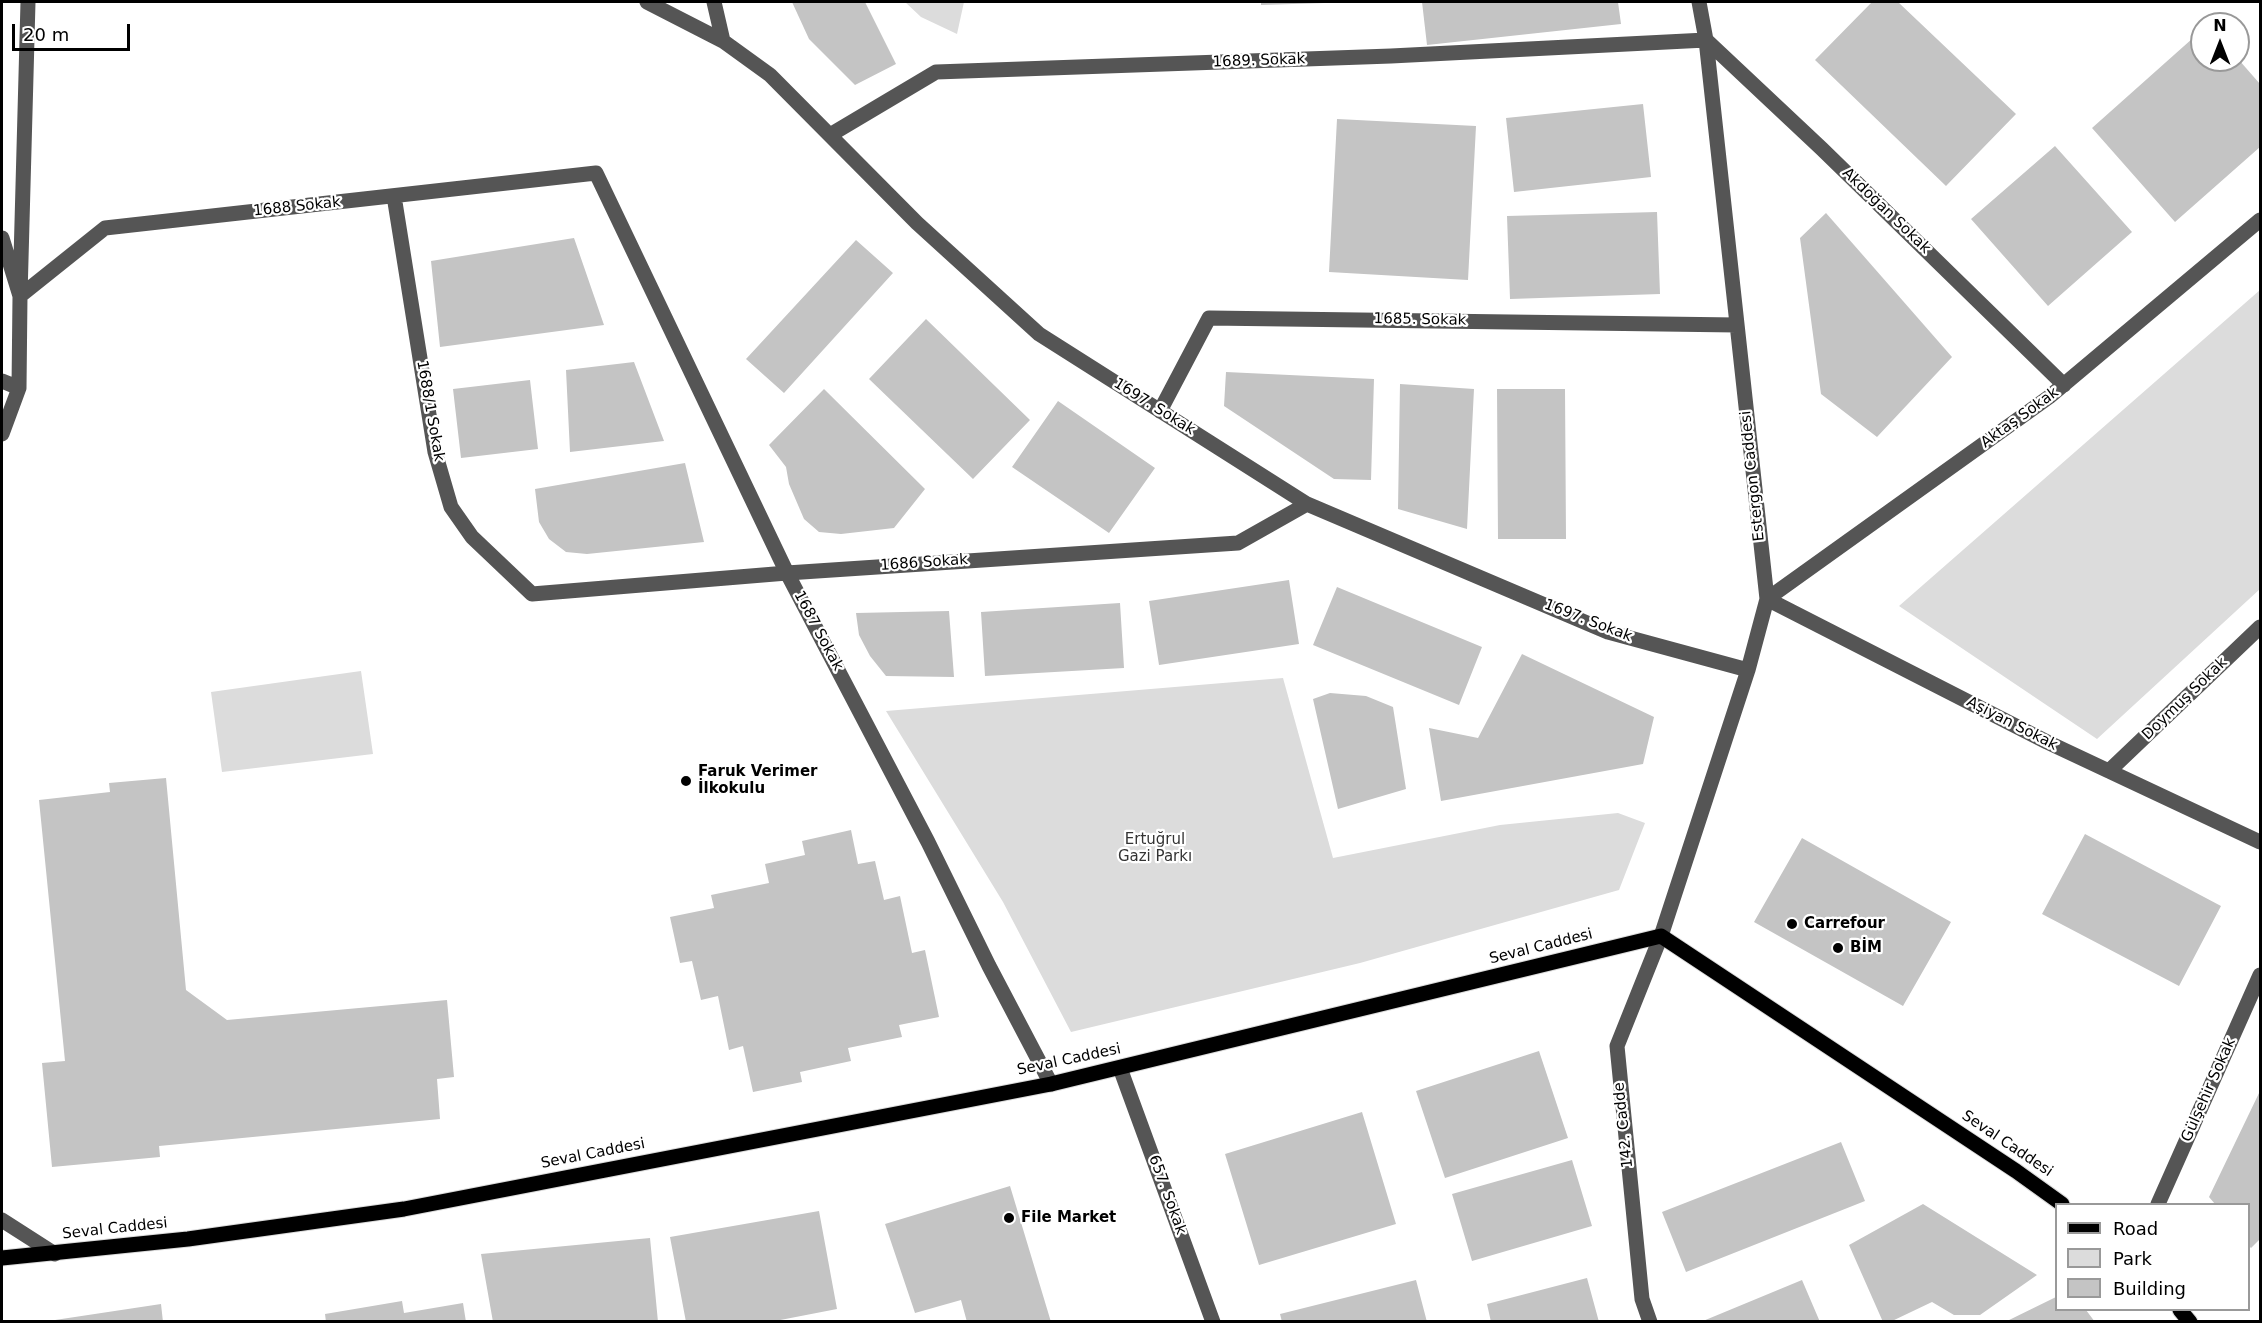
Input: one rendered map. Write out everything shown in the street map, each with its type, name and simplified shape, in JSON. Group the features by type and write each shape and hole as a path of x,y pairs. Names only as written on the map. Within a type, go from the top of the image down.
{"main road":[{"name":"Seval Caddesi","path":"2,1258 188,1239 404,1209 1051,1084 1661,936 2061,1203"}],"street":[{"path":"2,434 19,388 28,2"},
{"name":"1697. Sokak","path":"646,2 723,41 770,75 916,223 1039,334 1307,504 1608,632 1748,670"},
{"path":"714,2 723,41"},
{"name":"Estergon Caddesi","path":"1661,936 1748,670 1767,600 1706,40 1699,2"},
{"name":"1689. Sokak","path":"830,135 936,72 1391,56 1706,40"},
{"name":"Akdoğan Sokak","path":"1706,40 2064,385"},
{"name":"1688 Sokak","path":"20,296 105,228 596,173"},
{"name":"1687 Sokak","path":"596,173 787,573 1051,1084"},
{"name":"1688/1 Sokak","path":"394,196 435,452 451,507 472,537 532,594"},
{"name":"Aktaş Sokak","path":"1767,600 2064,385 2260,220"},
{"path":"2,238 20,296"},
{"name":"1685. Sokak","path":"1160,411 1209,318 1737,325"},
{"path":"2,381 19,388"},
{"name":"1686 Sokak","path":"532,594 787,573 1238,543 1307,504"},
{"name":"Aşiyan Sokak","path":"1767,600 2047,742 2260,842"},
{"name":"Doymuş Sokak","path":"2109,771 2260,627"},
{"name":"142. Cadde","path":"1650,1322 1642,1299 1617,1046 1661,936"},
{"name":"Gülşehir Sokak","path":"2158,1203 2260,975"},
{"name":"657. Sokak","path":"1120,1068 1213,1322"},
{"path":"2,1220 55,1254"}],"green space":[{"path":"905,2 964,2 957,34 921,17"},
{"path":"2260,290 2260,589 2097,739 1899,606"},
{"path":"361,671 373,754 222,772 211,692"},
{"name":"Ertuğrul Gazi Parkı","path":"1283,678 1333,858 1500,825 1618,813 1645,823 1619,890 1360,963 1071,1032 1003,902 886,711"}],"building":[{"path":"792,2 865,2 896,64 855,85 809,39"},
{"path":"1261,2 1325,2 1325,3 1261,5"},
{"path":"1422,2 1618,2 1621,24 1427,45"},
{"path":"1872,2 1898,2 2016,114 1946,186 1815,60"},
{"path":"2190,41 2190,72 2250,72 2260,84 2260,147 2175,222 2092,128"},
{"path":"1643,104 1651,177 1514,192 1506,118"},
{"path":"1337,119 1476,126 1468,280 1329,272"},
{"path":"2055,146 2132,232 2048,306 1971,219"},
{"path":"1657,212 1660,294 1510,299 1507,216"},
{"path":"1826,213 1952,357 1877,437 1821,394 1800,238"},
{"path":"574,238 604,325 440,347 431,261"},
{"path":"856,240 893,273 784,393 746,359"},
{"path":"926,319 1030,420 973,479 869,379"},
{"path":"634,362 664,441 570,452 566,370"},
{"path":"1226,372 1374,379 1371,480 1334,479 1224,406"},
{"path":"530,380 538,449 461,458 453,389"},
{"path":"1400,384 1474,389 1467,529 1398,509"},
{"path":"824,389 925,489 894,528 841,534 819,532 804,519 789,484 786,467 769,445"},
{"path":"1497,389 1565,389 1566,539 1498,539"},
{"path":"1058,401 1155,468 1109,533 1012,467"},
{"path":"685,463 704,542 587,554 566,552 549,539 539,522 535,489"},
{"path":"1289,580 1299,644 1159,665 1149,601"},
{"path":"1337,587 1482,647 1459,705 1313,645"},
{"path":"1120,603 1124,668 985,676 981,612"},
{"path":"949,611 954,677 886,676 870,656 859,635 856,613"},
{"path":"1522,654 1654,717 1643,764 1441,801 1429,728 1478,738"},
{"path":"1330,693 1366,696 1393,707 1406,789 1338,809 1313,699"},
{"path":"166,778 186,990 227,1020 447,1000 454,1077 437,1079 440,1119 159,1146 160,1157 52,1167 42,1063 65,1061 39,800 110,792 109,783"},
{"path":"851,830 858,864 875,861 884,900 900,896 912,953 925,950 939,1017 899,1025 902,1037 848,1048 851,1061 800,1072 802,1082 753,1092 743,1046 729,1050 718,996 701,1000 692,961 680,963 670,917 714,908 711,895 769,883 765,864 805,855 802,841"},
{"path":"2085,834 2221,906 2179,986 2042,914"},
{"path":"1802,838 1951,922 1903,1006 1754,922"},
{"path":"1539,1051 1568,1138 1445,1178 1416,1091"},
{"path":"2260,1091 2260,1239 2251,1248 2250,1203 2214,1203 2209,1197"},
{"path":"1362,1112 1396,1224 1259,1265 1225,1154"},
{"path":"1841,1142 1865,1201 1686,1272 1662,1212"},
{"path":"1572,1160 1592,1226 1472,1261 1452,1194"},
{"path":"1010,1186 1051,1322 967,1322 961,1300 915,1313 885,1224"},
{"path":"1923,1204 2037,1275 1980,1315 1954,1315 1932,1302 1890,1322 1883,1322 1849,1245"},
{"path":"819,1211 837,1309 770,1322 686,1322 670,1237"},
{"path":"650,1238 658,1322 493,1322 481,1254"},
{"path":"1587,1278 1599,1322 1491,1322 1487,1304"},
{"path":"1416,1280 1427,1322 1282,1322 1280,1314"},
{"path":"1802,1280 1820,1322 1703,1322 1703,1321"},
{"path":"2055,1297 2055,1311 2087,1311 2095,1322 2005,1322"},
{"path":"402,1301 404,1313 463,1303 466,1322 326,1322 325,1314"},
{"path":"161,1304 163,1322 55,1322 55,1320"}],"place":[{"name":"Faruk Verimer İlkokulu","path":"686,781"},
{"name":"Carrefour","path":"1792,924"},
{"name":"BİM","path":"1838,948"},
{"name":"File Market","path":"1009,1218"}]}
